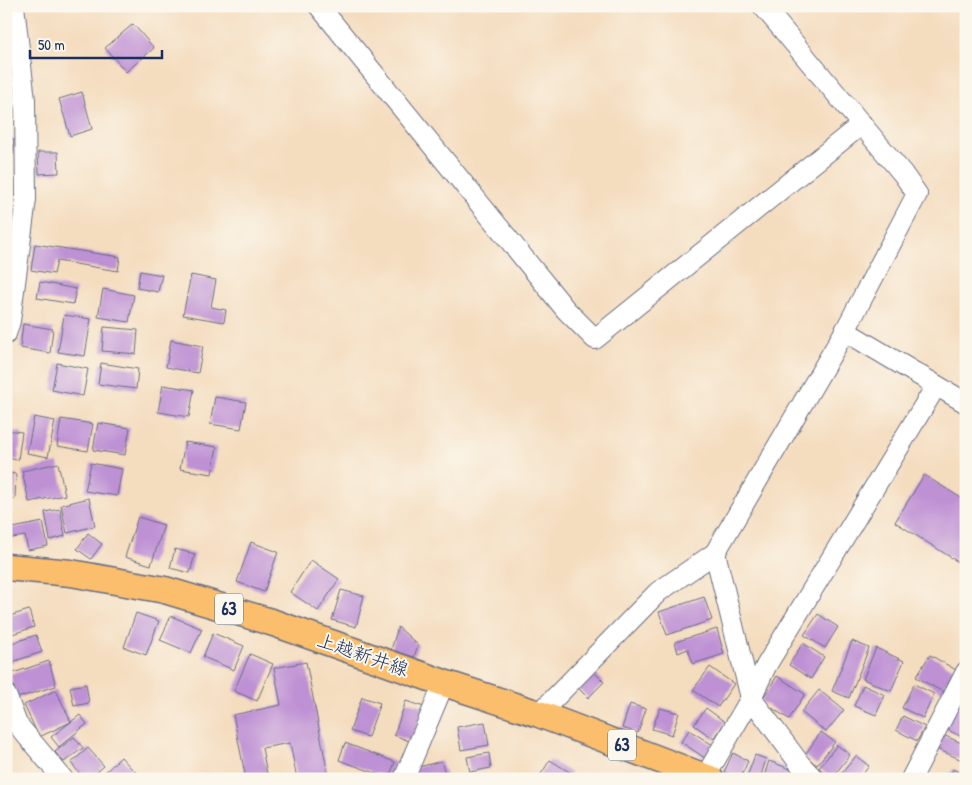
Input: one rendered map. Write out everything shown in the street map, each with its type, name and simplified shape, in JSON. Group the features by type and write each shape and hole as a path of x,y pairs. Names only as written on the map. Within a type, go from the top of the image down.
{"main road":[{"name":"上越新井線","path":"6,566 71,573 165,590 274,623 539,714 707,778"}],"street":[{"path":"6,334 10,321 26,199 25,100 14,6"},
{"path":"319,6 566,310 595,339 862,124"},
{"path":"539,714 658,592 715,554 845,331 917,194 903,174 763,6"},
{"path":"845,331 966,404"},
{"path":"707,778 751,698 766,666 936,386"},
{"path":"715,554 751,698 800,764 814,779"},
{"path":"911,779 966,672"},
{"path":"404,779 444,682"},
{"path":"6,695 17,724 63,779"}],"building":[{"path":"133,24 154,48 126,72 105,48"},
{"path":"6,90 8,90 10,117 6,117"},
{"path":"82,92 92,129 70,136 59,99"},
{"path":"6,139 14,139 13,154 6,154"},
{"path":"38,152 58,152 59,173 39,174"},
{"path":"35,244 120,257 118,271 57,261 54,274 31,270"},
{"path":"140,271 162,275 158,292 137,288"},
{"path":"191,275 216,280 211,307 226,310 224,322 183,315"},
{"path":"40,282 76,289 73,304 37,298"},
{"path":"103,289 134,295 129,322 98,317"},
{"path":"64,315 91,319 85,356 58,352"},
{"path":"23,324 53,329 50,353 20,348"},
{"path":"104,327 138,330 136,354 102,351"},
{"path":"171,340 203,346 198,373 166,367"},
{"path":"57,363 88,369 83,396 52,390"},
{"path":"101,363 138,369 136,389 98,384"},
{"path":"163,385 194,390 189,417 158,412"},
{"path":"215,397 246,402 241,429 210,424"},
{"path":"34,417 55,421 48,457 27,453"},
{"path":"61,419 93,424 88,451 57,446"},
{"path":"98,423 130,428 125,455 93,450"},
{"path":"6,430 22,432 18,460 6,458"},
{"path":"185,442 217,447 212,474 180,469"},
{"path":"58,463 65,495 29,502 22,471"},
{"path":"91,463 122,469 117,496 85,491"},
{"path":"6,473 16,474 15,499 6,499"},
{"path":"924,475 966,501 966,567 895,522"},
{"path":"89,498 95,526 67,533 61,505"},
{"path":"60,509 65,536 50,540 45,512"},
{"path":"6,516 10,516 13,528 43,522 48,546 28,550 25,536 6,539"},
{"path":"138,517 164,525 151,565 125,557"},
{"path":"88,533 102,544 91,559 77,549"},
{"path":"251,542 278,552 264,592 237,582"},
{"path":"175,549 195,554 190,573 170,568"},
{"path":"311,560 339,579 318,611 290,592"},
{"path":"341,590 364,596 356,627 332,620"},
{"path":"704,597 712,620 667,635 659,612"},
{"path":"29,610 34,627 6,636 6,617"},
{"path":"136,613 159,621 146,655 124,647"},
{"path":"818,614 838,627 825,648 804,635"},
{"path":"171,616 202,629 191,653 160,640"},
{"path":"398,627 418,645 414,657 391,650"},
{"path":"717,629 724,654 693,664 688,649 678,653 675,642"},
{"path":"213,633 244,646 234,670 203,657"},
{"path":"36,635 42,652 6,664 6,645"},
{"path":"852,641 869,648 849,698 832,691"},
{"path":"803,643 824,657 811,679 789,665"},
{"path":"876,648 904,661 891,691 863,679"},
{"path":"250,654 273,664 257,701 234,691"},
{"path":"930,655 956,670 943,692 916,677"},
{"path":"49,661 56,686 17,698 10,674"},
{"path":"306,662 329,779 297,779 290,743 262,748 268,779 246,779 233,715 281,705 274,668"},
{"path":"710,667 734,684 718,707 693,690"},
{"path":"594,672 604,682 588,698 578,688"},
{"path":"777,676 805,694 789,719 761,701"},
{"path":"86,684 89,703 74,706 70,687"},
{"path":"914,684 934,694 923,718 902,708"},
{"path":"863,685 885,695 876,715 854,706"},
{"path":"56,690 71,722 39,737 24,705"},
{"path":"819,690 844,710 826,732 801,712"},
{"path":"362,697 380,703 368,737 350,731"},
{"path":"406,701 424,707 412,742 394,735"},
{"path":"958,701 966,705 966,739 944,728"},
{"path":"630,704 646,709 638,733 622,728"},
{"path":"660,708 679,713 672,735 652,729"},
{"path":"706,708 725,722 714,739 694,725"},
{"path":"80,715 87,724 59,747 51,737"},
{"path":"903,716 925,727 917,741 896,730"},
{"path":"485,722 489,745 461,750 457,727"},
{"path":"689,730 713,745 705,758 681,742"},
{"path":"821,732 835,742 817,765 804,756"},
{"path":"941,734 966,745 964,761 935,748"},
{"path":"74,737 83,748 64,762 55,752"},
{"path":"345,743 395,762 389,778 339,760"},
{"path":"837,745 850,755 832,778 819,768"},
{"path":"88,748 104,766 89,779 84,779 71,763"},
{"path":"489,753 491,768 470,772 467,757"},
{"path":"733,753 748,761 740,779 724,772"},
{"path":"755,755 766,759 760,779 747,777"},
{"path":"856,756 869,766 859,779 837,779"},
{"path":"121,757 132,769 122,779 98,779"},
{"path":"550,760 571,773 567,779 538,779"},
{"path":"441,761 447,779 415,779 412,769"},
{"path":"769,761 798,772 795,779 763,779"},
{"path":"953,769 966,776 966,779 948,779"},
{"path":"135,771 143,779 127,779"}]}
